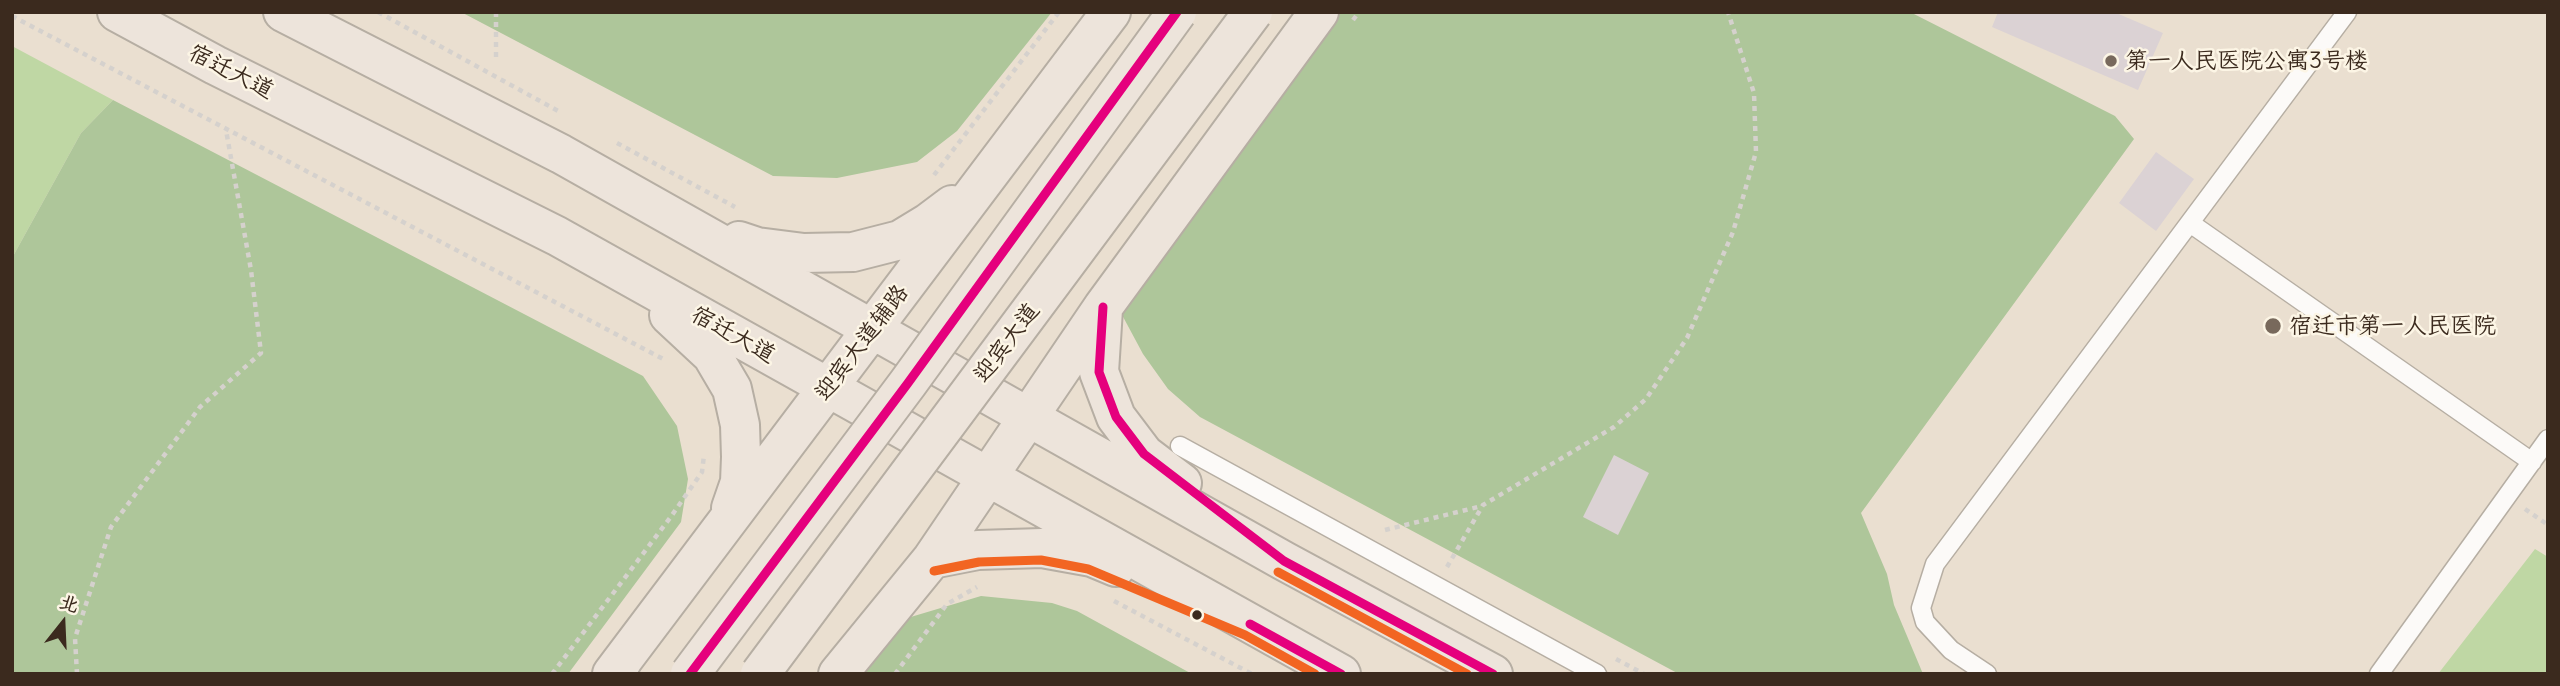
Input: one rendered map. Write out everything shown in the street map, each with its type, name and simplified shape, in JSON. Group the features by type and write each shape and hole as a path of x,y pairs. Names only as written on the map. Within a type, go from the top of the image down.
{"main road":[{"name":"宿迁大道","path":"117,12 215,65 557,236 1341,674"},
{"path":"284,12 561,154 1284,561 1493,674"},
{"name":"迎宾大道辅路","path":"615,670 1111,12"},
{"path":"690,674 899,394 1177,12"},
{"name":"迎宾大道","path":"760,674 1253,12"},
{"path":"838,674 932,559 1103,307 1335,18"},
{"path":"664,212 757,247 804,253 853,252 900,240 928,223 984,181"},
{"path":"608,265 673,318 712,355 732,389 740,425 741,457 740,482 727,522"},
{"path":"1103,307 1099,372 1116,417 1144,454 1284,561"},
{"path":"932,559 978,550 1042,548 1092,556 1250,624"}],"lane":[{"path":"1987,674 1951,650 1925,622 1921,608 1935,564 2190,223 2337,16"},
{"path":"2190,223 2532,462"},
{"path":"2379,674 2548,439"},
{"path":"1180,446 1597,674"}],"path":[{"path":"378,12 570,117"},
{"path":"496,12 496,61"},
{"path":"931,180 1059,12"},
{"path":"1335,18 1359,12"},
{"path":"1381,531 1483,505 1614,427 1646,399 1687,338 1733,232 1756,152 1754,93 1728,12"},
{"path":"12,16 671,364"},
{"path":"77,674 75,638 111,527 200,407 261,353 251,270 226,129"},
{"path":"606,137 738,208"},
{"path":"552,674 702,472 706,445"},
{"path":"1447,568 1483,505"},
{"path":"895,674 947,604 986,582"},
{"path":"1106,597 1252,674"}],"green space":[{"path":"461,12 1052,12 957,131 917,162 837,178 773,176"},
{"path":"1313,12 1910,12 2115,116 2134,139 1861,513 1887,574 1894,605 1923,674 1679,674 1200,417 1168,389 1143,354 1121,313"},
{"path":"12,46 113,100 81,133 12,258"},
{"path":"113,100 643,376 677,426 688,479 681,522 568,674 12,674 12,258 81,133"},
{"path":"2535,549 2548,557 2548,674 2438,674"},
{"path":"981,596 1052,603 1077,611 1192,674 845,674 904,619"}],"building":[{"name":"第一人民医院公寓3号楼","path":"1998,12 2114,12 2163,33 2138,90 1992,27"},
{"path":"2156,152 2194,179 2156,231 2119,203"},
{"path":"1614,455 1649,473 1618,535 1583,517"}],"transit line":[{"path":"690,674 908,383 1177,12"},
{"path":"1103,307 1099,372 1116,417 1144,454 1284,561 1493,674"},
{"path":"934,571 979,562 1041,560 1088,569 1245,635 1315,674"},
{"path":"1278,572 1467,674"},
{"path":"1250,624 1341,674"}],"place":[{"name":"第一人民医院公寓3号楼","path":"2111,61"},
{"name":"宿迁市第一人民医院","path":"2273,326"}]}
